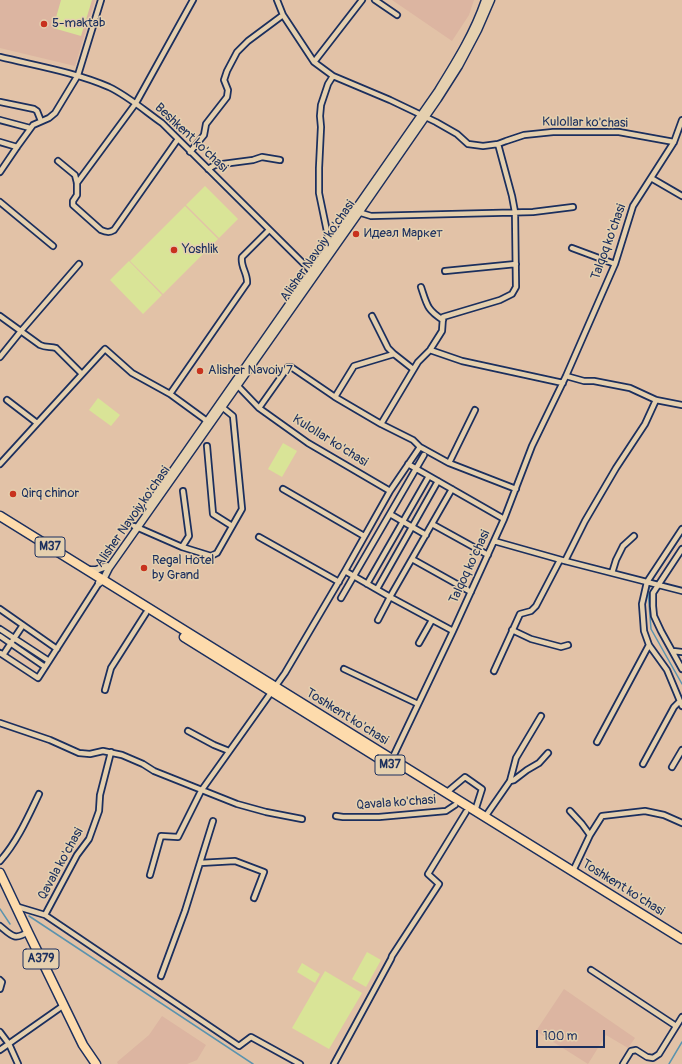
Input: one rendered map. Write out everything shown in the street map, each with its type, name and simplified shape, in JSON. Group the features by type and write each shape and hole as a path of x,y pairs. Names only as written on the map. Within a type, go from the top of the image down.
{"highway":[{"name":"Toshkent ko'chasi","path":"0,516 87,570 146,613 274,689"},
{"name":"Toshkent ko'chasi","path":"0,522 115,587 466,812 682,945"},
{"name":"Toshkent ko'chasi","path":"390,762 446,793 682,939"},
{"name":"A379","path":"0,873 64,1004 83,1045 89,1064"},
{"name":"A379","path":"83,1045 96,1064"}],"main road":[{"name":"Alisher Navoiy ko'chasi","path":"136,527 207,421 236,384 459,66 478,30 488,2"},
{"name":"Alisher Navoiy ko'chasi","path":"101,580 108,567 136,527 222,408 236,384"},
{"path":"87,570 96,570 108,567 111,580 115,587"}],"street":[{"path":"0,172 30,128 33,125 49,118 55,113 78,75 102,0"},
{"path":"77,182 136,103 193,0"},
{"path":"277,0 283,15 314,62 332,76 321,105 319,168 319,193 331,248"},
{"path":"314,62 362,0"},
{"path":"376,0 396,15"},
{"path":"190,152 204,135 206,124 227,96 228,90 224,80 237,52 248,41 283,15"},
{"name":"Beshkent ko'chasi","path":"0,57 78,75 110,88 136,103 162,123 314,273"},
{"name":"Kulollar ko'chasi","path":"332,76 390,100 436,122 457,134 468,144 483,146 498,144 524,135 553,132 619,132 674,142"},
{"path":"0,102 34,109 37,111 41,121"},
{"path":"0,120 30,128"},
{"name":"Talqoq ko'chasi","path":"390,762 454,631 504,519 532,446 563,383 615,264 633,206 674,142 682,120"},
{"path":"58,161 75,175 77,182 77,195 73,201 73,205 101,230 111,232 114,230 178,139"},
{"path":"0,142 17,147"},
{"path":"381,424 418,362 430,350 442,331 443,317 500,300 512,294 516,287 515,212 498,144"},
{"path":"208,169 215,165 253,160 262,157 280,160"},
{"path":"651,178 682,196"},
{"path":"0,202 53,246"},
{"path":"357,212 371,216 533,212 573,207"},
{"path":"170,394 247,283 248,278 242,263 242,256 269,230"},
{"path":"572,248 615,264"},
{"path":"0,357 79,264"},
{"path":"445,271 516,264"},
{"path":"421,287 428,308 434,315 443,320"},
{"path":"0,316 40,345 56,348 82,374"},
{"path":"372,316 388,348 414,369"},
{"path":"0,464 2,458 37,423 105,349 132,373 170,394 207,421"},
{"path":"430,350 462,361 563,383"},
{"path":"336,397 354,366 394,354"},
{"path":"259,408 288,367 291,367 336,397 449,463 516,489"},
{"path":"566,376 584,381 599,382 630,388 656,400 682,404"},
{"name":"Kulollar ko'chasi","path":"236,384 259,408 308,443 390,491"},
{"path":"7,400 37,423"},
{"path":"494,671 520,614 531,611 536,606 608,482 645,424 656,400"},
{"path":"136,527 182,547 211,556 217,553 242,509 232,416 222,408"},
{"path":"449,463 475,410"},
{"path":"207,446 213,514 232,526"},
{"path":"150,875 161,836 178,837 201,791 285,672 346,571 390,491 420,447"},
{"path":"341,598 424,455"},
{"path":"408,464 504,519"},
{"path":"367,584 429,476"},
{"path":"377,589 438,481"},
{"path":"282,489 364,536"},
{"path":"378,620 452,489"},
{"path":"182,547 189,536 183,491"},
{"path":"390,514 426,535"},
{"path":"432,524 488,555"},
{"path":"643,764 674,707 681,703 667,670 649,645 644,631 642,604 647,582 682,529"},
{"path":"612,573 616,560 623,546 634,536"},
{"path":"259,537 339,582"},
{"path":"494,541 562,561 682,591"},
{"path":"682,549 653,593 654,616 682,669"},
{"path":"412,559 471,592"},
{"path":"346,571 390,597 454,631"},
{"path":"23,625 2,654 38,678 101,580"},
{"path":"0,609 57,649"},
{"path":"105,690 111,668 146,613"},
{"path":"419,643 432,620"},
{"path":"0,629 49,661"},
{"path":"512,630 531,639 561,647 568,645"},
{"path":"0,636 46,667"},
{"path":"597,742 649,645"},
{"path":"673,651 682,652"},
{"path":"344,668 418,704"},
{"path":"485,817 510,781 516,758 541,716"},
{"path":"0,723 50,740 79,752 90,754 103,751 122,755 143,764 154,771 201,791 237,804 266,812 302,819"},
{"path":"188,731 229,751"},
{"path":"672,767 682,750"},
{"name":"Qavala ko'chasi","path":"45,915 77,855 89,839 99,811 100,795 110,752"},
{"path":"510,781 514,780 539,763 548,753"},
{"path":"446,793 465,778 482,789 476,812"},
{"path":"0,861 9,852 39,794"},
{"name":"Qavala ko'chasi","path":"336,816 379,817 446,811 455,805"},
{"path":"570,811 582,824 590,836"},
{"path":"573,871 590,836 602,816 644,811 664,815 682,823"},
{"path":"334,1064 392,956 439,884 428,874 466,812"},
{"path":"162,976 185,910 213,821"},
{"path":"200,863 235,861 264,872 254,898"},
{"path":"15,906 45,915 239,1046 251,1037 300,1064"},
{"path":"0,926 14,936 21,936 28,932"},
{"path":"591,970 676,1026"},
{"path":"0,989 1,981"},
{"path":"0,1050 64,1004"},
{"path":"623,1064 631,1051 636,1050 647,1057 654,1058 659,1054 682,1017"},
{"path":"0,1032 9,1044 18,1064"}],"shaded area":[{"name":"5-maktab","path":"0,0 95,0 75,66 0,48"},
{"path":"392,0 474,0 469,15 452,41"},
{"path":"564,989 635,1038 628,1048 606,1035 588,1064 536,1031"},
{"path":"162,1016 206,1045 197,1060 187,1064 118,1064 117,1062 149,1035"}],"green space":[{"path":"61,0 92,0 81,36 53,28"},
{"path":"205,186 238,219 219,238 186,205"},
{"name":"Yoshlik","path":"185,206 218,239 163,294 130,261"},
{"path":"129,261 162,295 143,314 110,280"},
{"path":"98,398 120,415 111,426 89,410"},
{"path":"283,443 297,451 282,477 268,469"},
{"path":"367,952 381,960 366,987 352,979"},
{"path":"302,963 320,974 315,983 297,972"},
{"path":"325,971 362,993 329,1049 292,1028"}],"waterway":[{"path":"652,581 682,535"},
{"path":"651,585 648,591 651,629 682,684"},
{"path":"0,909 10,924"},
{"path":"29,916 253,1064"},
{"path":"669,1064 682,1042"}],"place":[{"name":"5-maktab","path":"44,24"},
{"name":"Идеал Маркет","path":"356,234"},
{"name":"Yoshlik","path":"174,250"},
{"name":"Alisher Navoiy 7","path":"200,371"},
{"name":"Qirq chinor","path":"13,494"},
{"name":"Regal Hotel by Grand","path":"144,568"}]}
